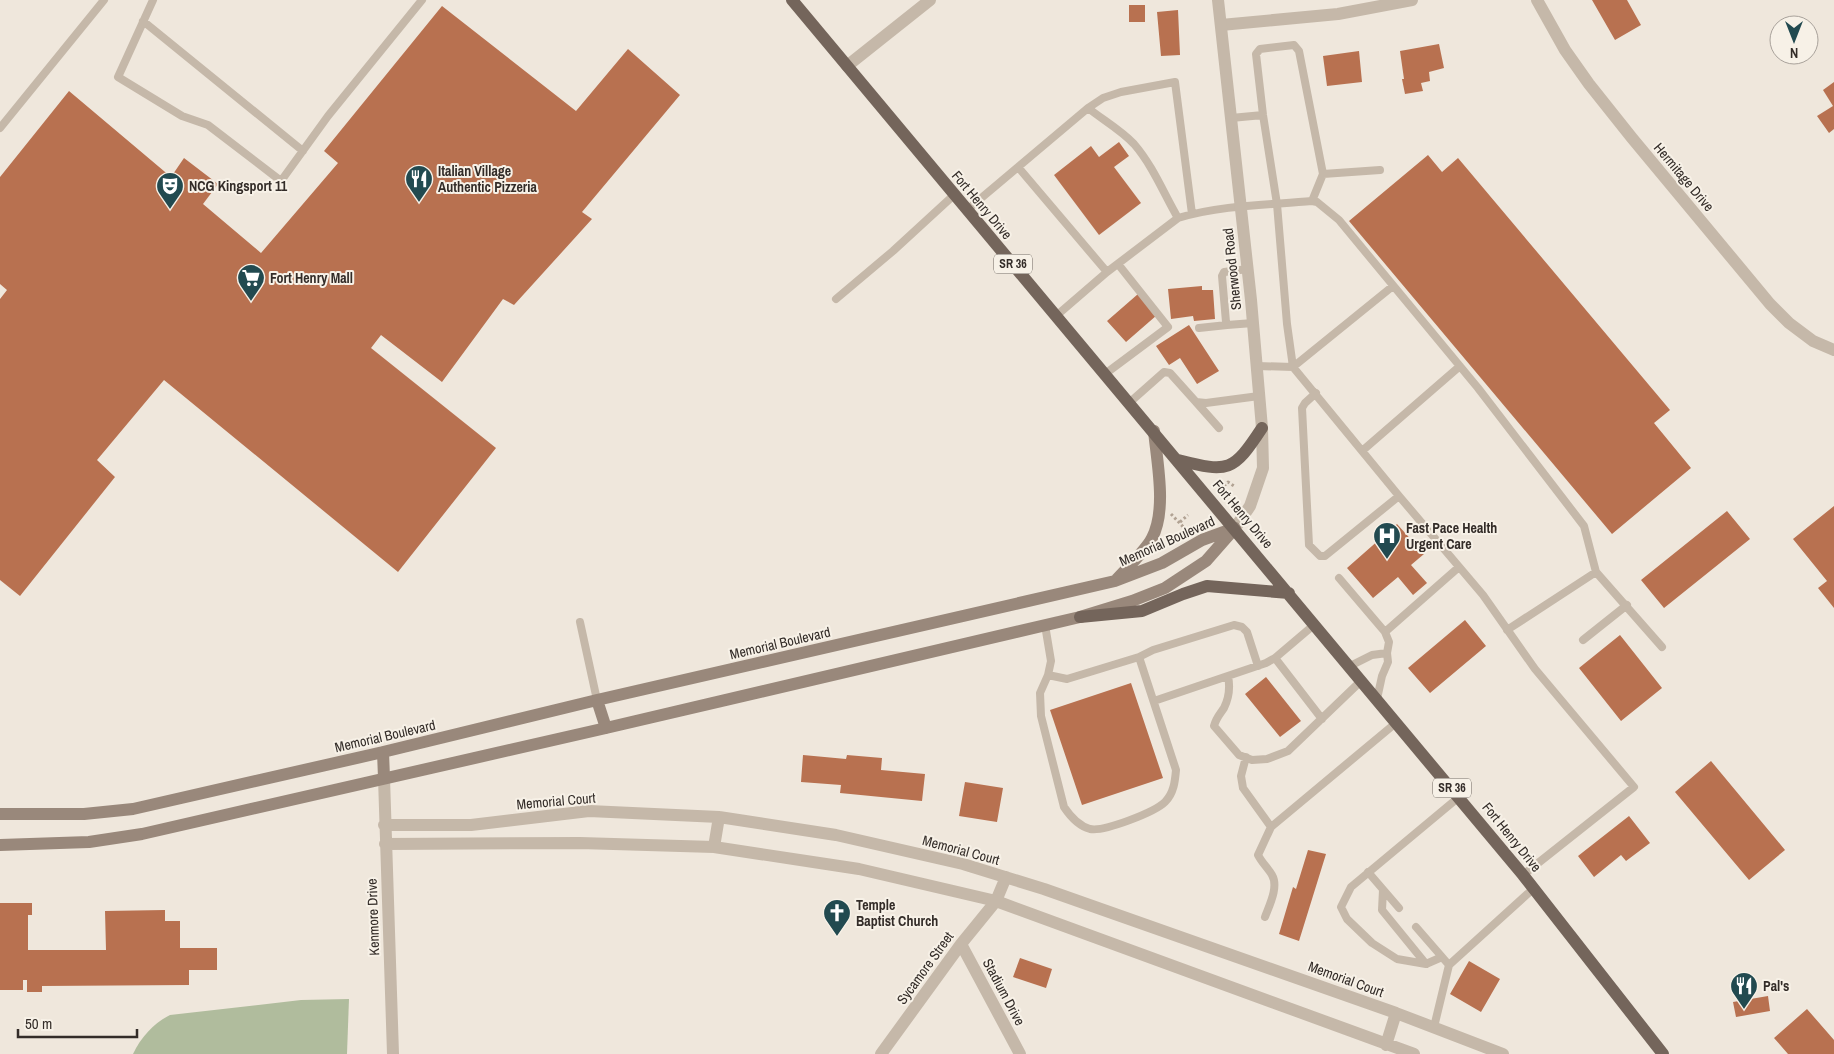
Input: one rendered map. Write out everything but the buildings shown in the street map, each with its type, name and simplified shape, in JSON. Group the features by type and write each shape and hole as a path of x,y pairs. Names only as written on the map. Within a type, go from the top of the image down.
{"main road":[{"name":"Fort Henry Drive","path":"792,0 1524,875 1663,1054"},
{"path":"1178,460 1199,466 1224,468 1238,461 1262,428"},
{"path":"1115,581 1152,539 1159,518 1160,498 1154,431"},
{"name":"Memorial Boulevard","path":"0,814 84,814 133,809 383,752 597,700 1115,581 1162,563 1202,540 1235,528"},
{"name":"Memorial Boulevard","path":"0,844 89,842 121,838 606,728 1080,616 1165,588 1206,561 1235,528"},
{"path":"1080,616 1142,611 1207,586 1289,593"},
{"path":"597,700 606,728"},
{"path":"383,752 384,778"},
{"path":"0,824 45,814"}],"street":[{"path":"848,66 930,0"},
{"name":"Sherwood Road","path":"1218,0 1248,269 1262,428 1263,468 1250,506 1235,528"},
{"path":"1221,25 1338,14 1412,0"},
{"name":"Hermitage Drive","path":"1537,0 1566,50 1590,84 1632,138 1770,304 1789,323 1813,341 1834,350"},
{"name":"Kenmore Drive","path":"384,778 384,825 393,1054"},
{"name":"Memorial Court","path":"384,825 471,825 589,811 719,817 836,835 964,864 1006,877 1396,1013 1503,1054"},
{"path":"714,846 719,817"},
{"path":"385,844 580,843 714,846 858,869 996,901 1414,1054"},
{"name":"Sycamore Street","path":"881,1054 961,944 996,901 1006,877"},
{"name":"Stadium Drive","path":"961,944 1020,1054"},
{"path":"1386,1045 1396,1013"}],"lane":[{"path":"0,128 104,0"},
{"path":"153,0 118,77 182,116 208,125 281,181 328,116 422,0"},
{"path":"143,21 303,151"},
{"path":"1312,201 1323,174 1299,51 1294,45 1260,49 1256,54 1263,115 1277,204 1286,324 1293,367 1398,496 1483,595 1535,669 1634,787 1524,875"},
{"path":"967,210 1088,108 1103,98 1121,92 1175,82 1192,214"},
{"path":"1088,108 1134,144 1152,170 1178,218"},
{"path":"1231,118 1263,115"},
{"path":"1018,167 1107,272"},
{"path":"1323,174 1380,170"},
{"path":"836,299 893,251 954,195"},
{"path":"1056,316 1107,272 1178,218 1240,207 1317,202 1339,220 1460,366 1584,526 1596,572 1662,647"},
{"path":"1105,374 1168,327 1118,264"},
{"path":"1226,324 1222,276 1224,272 1248,269"},
{"path":"1257,366 1293,367 1394,286"},
{"path":"1199,328 1253,323"},
{"path":"1362,451 1460,366"},
{"path":"1129,403 1164,372 1170,373 1219,428"},
{"path":"1316,393 1302,408 1309,545 1320,556 1325,556 1398,496"},
{"path":"1196,402 1206,403 1259,396"},
{"path":"1384,632 1459,567"},
{"path":"1507,630 1596,572"},
{"path":"1338,578 1384,632 1389,642 1388,662 1382,676 1377,699"},
{"path":"1583,640 1627,605"},
{"path":"580,622 597,700"},
{"path":"1154,701 1258,666 1275,658 1315,624"},
{"path":"1044,625 1051,662 1048,675 1040,693 1041,716 1057,786 1064,807 1072,818 1090,829 1110,827 1155,810 1166,801 1174,787 1176,770 1139,657"},
{"path":"1048,675 1067,679 1234,625 1242,627 1247,632 1258,666"},
{"path":"1350,666 1372,655 1387,653"},
{"path":"1275,658 1322,719"},
{"path":"1228,676 1230,684 1225,705 1214,726 1240,755 1252,760 1268,759 1288,751 1362,680"},
{"path":"1265,918 1275,885 1272,875 1262,865 1258,856 1271,827 1397,722"},
{"path":"1246,757 1241,776 1243,788 1271,827"},
{"path":"1442,957 1426,964 1397,959 1372,944 1347,919 1342,907 1351,887 1459,797"},
{"path":"1368,872 1399,908"},
{"path":"1434,1027 1449,964 1534,888"},
{"path":"1383,890 1382,910 1426,964"},
{"path":"1416,927 1449,964"}],"path":[{"path":"1224,486 1228,482 1234,486"},
{"path":"1170,513 1190,534"},
{"path":"1180,522 1188,515"}],"green space":[{"path":"349,999 347,1054 133,1054 148,1031 170,1015 301,1000"}],"place":[{"name":"Italian Village Authentic Pizzeria","path":"419,203"},
{"name":"NCG Kingsport 11","path":"170,210"},
{"name":"Fort Henry Mall","path":"251,302"},
{"name":"Fast Pace Health Urgent Care","path":"1387,560"},
{"name":"Temple Baptist Church","path":"837,937"},
{"name":"Pal's","path":"1744,1010"}]}
